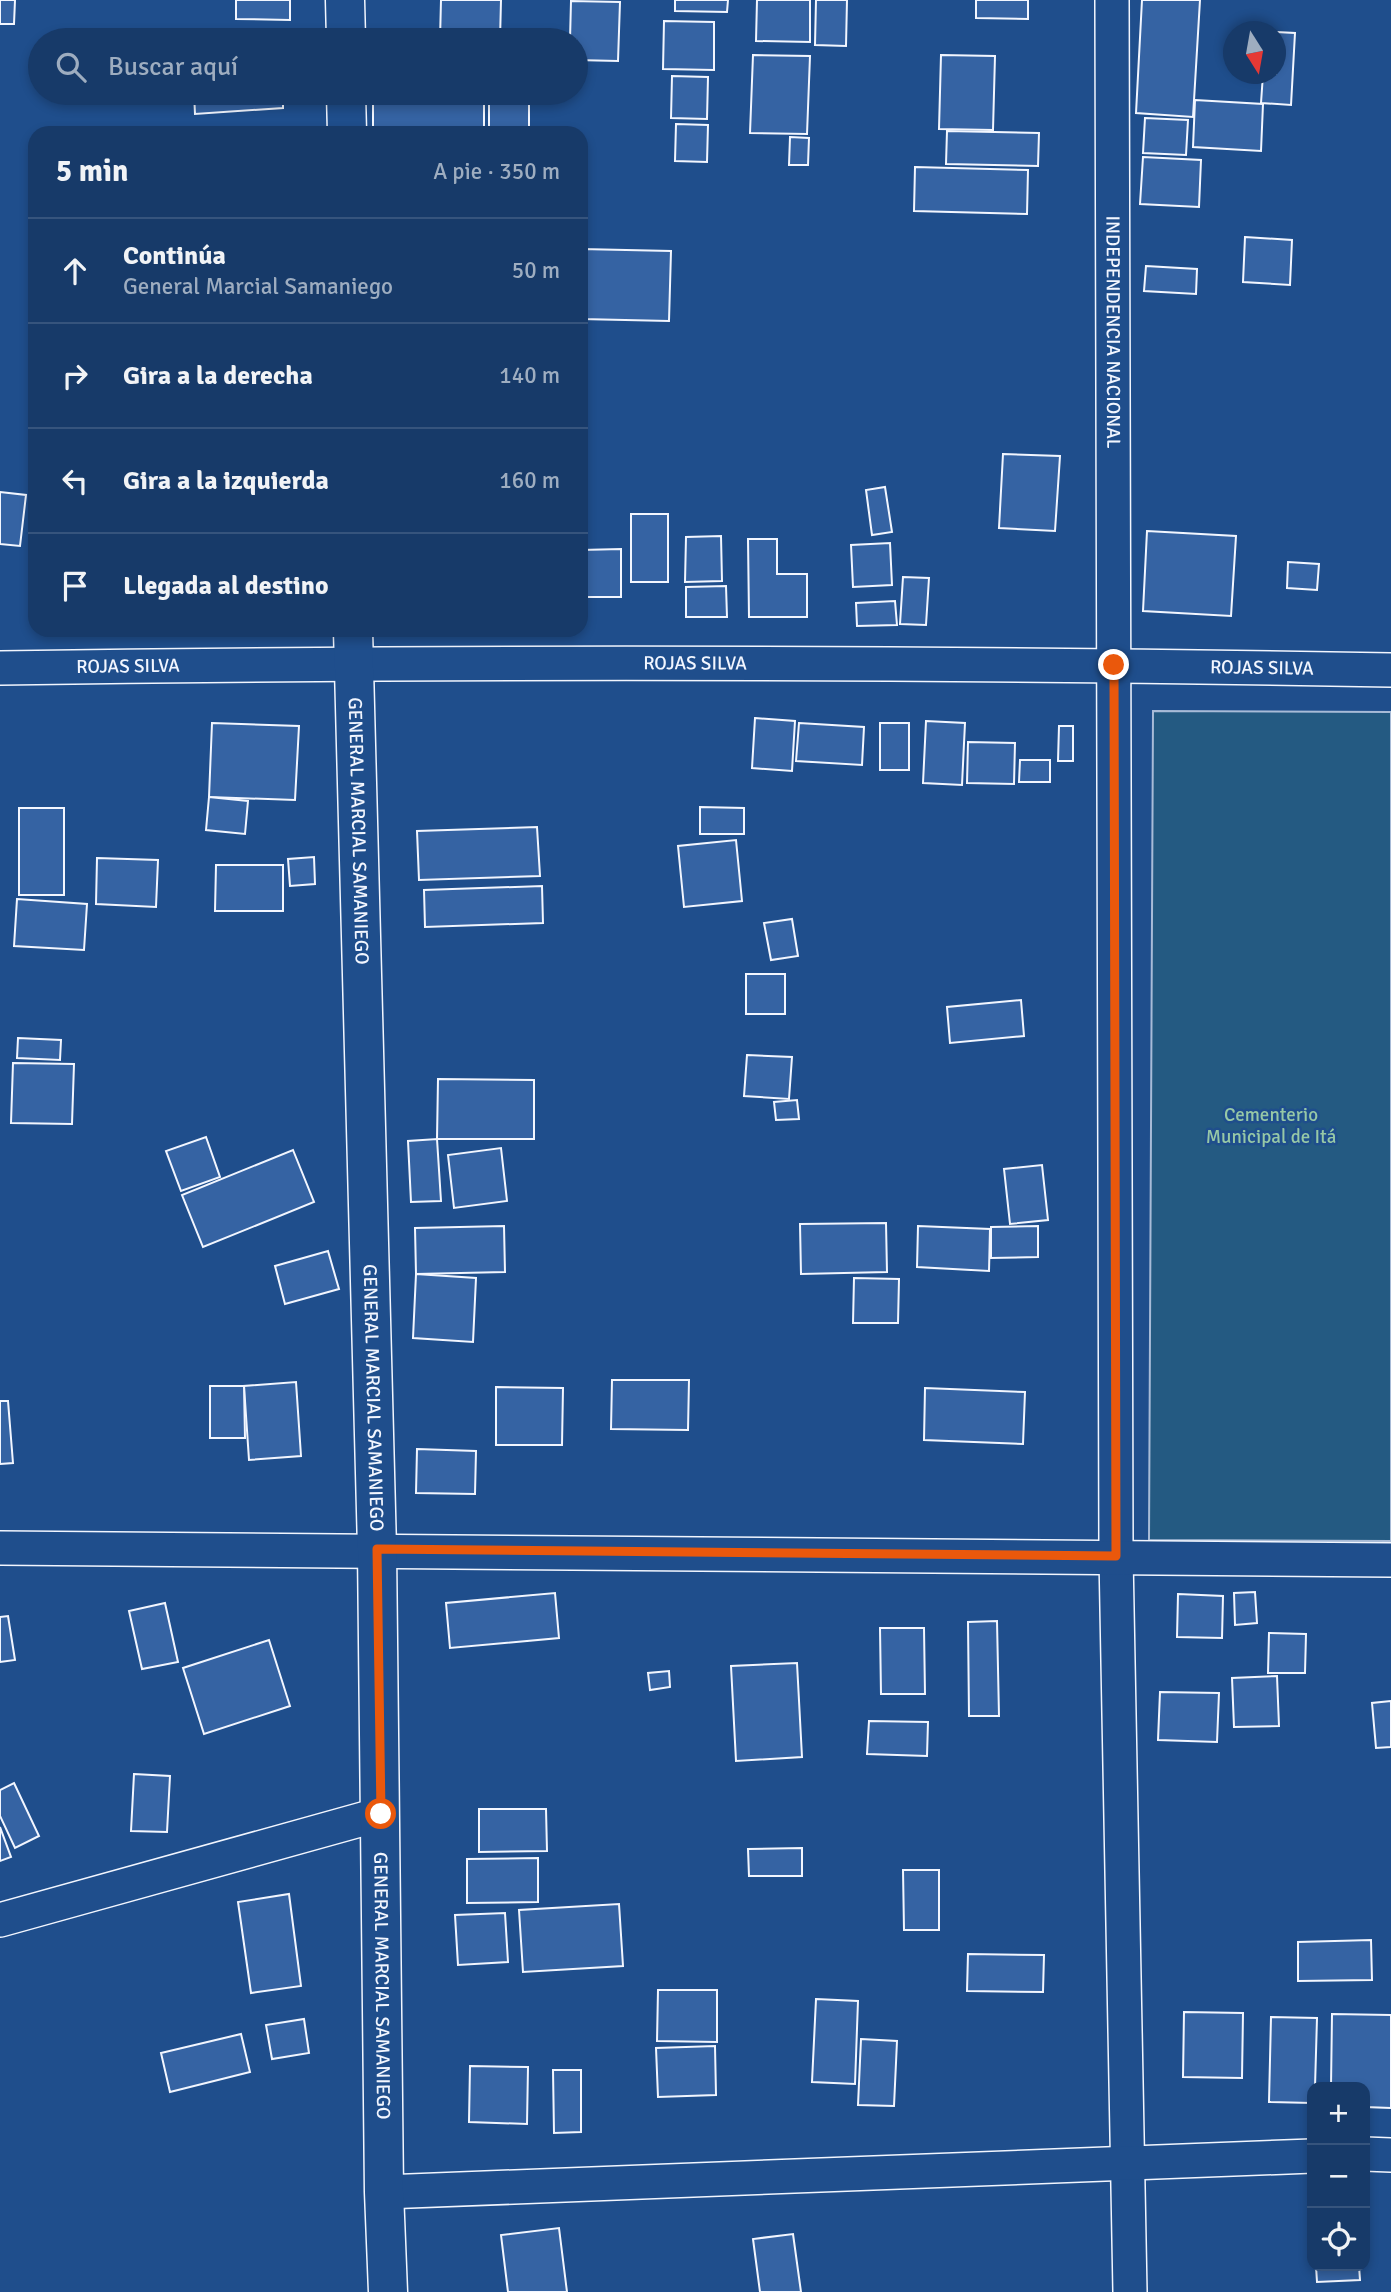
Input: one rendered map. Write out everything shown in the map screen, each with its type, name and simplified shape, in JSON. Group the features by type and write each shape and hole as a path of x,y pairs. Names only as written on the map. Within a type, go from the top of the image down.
{"main road":[{"path":"345,0 346,28"},
{"path":"346,105 347,126"},
{"name":"GENERAL MARCIAL SAMANIEGO","path":"353,646 377,1549 384,2192 388,2292"}],"street":[{"name":"INDEPENDENCIA NACIONAL","path":"1112,0 1116,1556 1130,2292"},
{"name":"ROJAS SILVA","path":"0,668 353,646 1391,670"},
{"path":"0,1548 377,1549 1391,1560"},
{"path":"0,1920 381,1814"},
{"path":"1370,2154 1391,2155"},
{"path":"384,2192 1307,2156"}],"green space":[{"name":"Cementerio Municipal de Itá","path":"1153,711 1391,712 1391,1541 1149,1540"}],"building":[{"path":"0,0 15,0 14,24 0,24"},
{"path":"236,0 290,0 290,20 236,19"},
{"path":"441,0 501,0 500,28 440,28"},
{"path":"675,0 728,0 727,12 675,11"},
{"path":"757,0 810,0 810,42 756,41"},
{"path":"816,0 847,0 846,46 815,45"},
{"path":"976,0 1028,0 1028,19 976,18"},
{"path":"1142,0 1200,0 1193,117 1136,113"},
{"path":"571,1 620,2 618,61 588,60 588,28 570,28"},
{"path":"664,21 714,22 714,70 663,69"},
{"path":"1286,33 1295,33 1291,105 1261,103 1262,84 1286,84"},
{"path":"753,55 810,56 807,134 750,133"},
{"path":"941,55 995,56 993,130 939,129"},
{"path":"672,76 708,77 707,119 671,118"},
{"path":"1195,100 1263,104 1261,151 1193,147"},
{"path":"195,105 283,105 283,108 195,114"},
{"path":"373,105 484,105 484,126 373,126"},
{"path":"489,105 529,105 529,126 489,126"},
{"path":"1145,118 1188,120 1186,155 1143,153"},
{"path":"676,124 708,125 707,162 675,161"},
{"path":"947,131 1039,133 1038,166 946,164"},
{"path":"790,137 809,138 808,165 789,165"},
{"path":"1143,157 1201,160 1199,207 1140,204"},
{"path":"915,167 1028,170 1027,214 914,211"},
{"path":"1245,237 1292,240 1290,285 1243,282"},
{"path":"588,249 671,251 669,321 588,319"},
{"path":"1146,266 1197,269 1196,294 1144,291"},
{"path":"1003,454 1060,456 1055,531 999,528"},
{"path":"885,487 892,532 872,535 866,490"},
{"path":"0,492 26,495 20,546 0,544"},
{"path":"631,514 668,514 668,582 631,582"},
{"path":"1147,531 1236,536 1231,616 1143,611"},
{"path":"721,536 722,581 685,582 686,537"},
{"path":"748,539 777,539 777,574 807,574 807,617 749,617"},
{"path":"890,543 892,585 853,587 851,545"},
{"path":"621,549 621,597 588,597 588,550"},
{"path":"1288,562 1319,564 1317,590 1287,588"},
{"path":"903,577 929,578 926,625 900,624"},
{"path":"726,586 727,617 686,617 686,587"},
{"path":"895,601 897,625 857,626 856,603"},
{"path":"755,718 795,721 792,771 752,768"},
{"path":"926,721 965,723 962,785 923,783"},
{"path":"212,723 299,726 295,800 209,797"},
{"path":"799,723 864,727 862,765 796,761"},
{"path":"880,723 909,723 909,770 880,770"},
{"path":"1059,726 1073,726 1073,761 1058,761"},
{"path":"968,742 1015,743 1014,784 967,783"},
{"path":"1020,760 1050,760 1050,782 1019,782"},
{"path":"209,797 248,801 245,834 206,830"},
{"path":"700,807 744,808 744,834 700,834"},
{"path":"19,808 64,808 64,895 19,895"},
{"path":"537,827 540,876 419,880 417,831"},
{"path":"736,840 742,901 684,907 678,846"},
{"path":"314,857 315,884 290,886 288,859"},
{"path":"97,858 158,860 156,907 96,904"},
{"path":"216,865 283,865 283,911 215,911"},
{"path":"542,886 543,923 425,927 424,890"},
{"path":"17,899 87,904 84,950 14,946"},
{"path":"792,919 798,956 771,960 764,923"},
{"path":"746,974 785,974 785,1014 746,1014"},
{"path":"1021,1000 1024,1036 950,1043 947,1007"},
{"path":"18,1038 61,1040 60,1060 17,1058"},
{"path":"747,1055 792,1057 789,1099 744,1096"},
{"path":"13,1063 74,1064 72,1124 11,1123"},
{"path":"438,1079 534,1080 534,1139 437,1139"},
{"path":"797,1100 799,1119 776,1120 774,1102"},
{"path":"206,1137 220,1177 181,1191 166,1151"},
{"path":"437,1139 441,1201 411,1202 408,1141"},
{"path":"501,1148 507,1201 454,1208 448,1155"},
{"path":"293,1150 314,1202 203,1247 182,1195"},
{"path":"1042,1165 1048,1220 1010,1224 1004,1169"},
{"path":"886,1223 887,1272 801,1274 800,1224"},
{"path":"504,1226 505,1272 416,1274 415,1228"},
{"path":"918,1226 990,1229 989,1271 917,1267"},
{"path":"1038,1226 1038,1257 991,1258 991,1227"},
{"path":"328,1251 339,1289 285,1304 275,1266"},
{"path":"416,1274 476,1278 473,1342 413,1338"},
{"path":"854,1278 899,1279 898,1323 853,1323"},
{"path":"612,1380 689,1380 688,1430 611,1429"},
{"path":"296,1382 301,1456 249,1460 244,1386"},
{"path":"210,1386 244,1386 245,1438 210,1438"},
{"path":"496,1387 563,1388 562,1445 496,1445"},
{"path":"925,1388 1025,1392 1023,1444 924,1440"},
{"path":"0,1401 8,1401 13,1463 0,1464"},
{"path":"417,1449 476,1451 475,1494 416,1493"},
{"path":"1255,1592 1257,1623 1235,1625 1234,1593"},
{"path":"555,1593 559,1638 450,1648 446,1603"},
{"path":"1178,1594 1223,1596 1222,1638 1177,1637"},
{"path":"165,1603 178,1662 142,1669 129,1611"},
{"path":"8,1616 15,1660 0,1662 0,1617"},
{"path":"997,1621 999,1716 969,1716 968,1622"},
{"path":"880,1628 924,1628 925,1694 881,1694"},
{"path":"1269,1633 1306,1634 1305,1673 1268,1673"},
{"path":"269,1640 290,1706 204,1734 183,1668"},
{"path":"797,1663 802,1757 736,1761 731,1666"},
{"path":"669,1671 670,1687 650,1690 648,1673"},
{"path":"1277,1676 1279,1726 1234,1727 1232,1678"},
{"path":"1160,1692 1219,1693 1217,1742 1158,1740"},
{"path":"1391,1701 1391,1747 1376,1748 1372,1703"},
{"path":"869,1721 928,1722 927,1756 867,1754"},
{"path":"134,1774 170,1776 167,1832 131,1831"},
{"path":"14,1783 39,1836 15,1848 0,1816 0,1790"},
{"path":"479,1809 546,1809 547,1851 479,1852"},
{"path":"0,1827 11,1857 0,1861"},
{"path":"802,1848 802,1876 749,1876 748,1849"},
{"path":"538,1858 538,1902 467,1903 467,1859"},
{"path":"903,1870 939,1870 939,1930 904,1930"},
{"path":"289,1894 301,1986 251,1993 238,1902"},
{"path":"619,1904 623,1966 523,1972 519,1910"},
{"path":"505,1913 508,1962 458,1965 455,1915"},
{"path":"1371,1940 1372,1980 1298,1981 1298,1942"},
{"path":"968,1954 1044,1955 1043,1992 967,1991"},
{"path":"658,1990 717,1990 717,2042 657,2041"},
{"path":"816,1999 858,2001 855,2084 812,2082"},
{"path":"1184,2012 1243,2013 1242,2078 1183,2077"},
{"path":"1332,2014 1391,2015 1391,2108 1370,2107 1370,2082 1331,2082"},
{"path":"1271,2017 1317,2018 1315,2082 1307,2082 1307,2103 1269,2102"},
{"path":"304,2019 309,2053 272,2059 266,2025"},
{"path":"241,2034 250,2072 170,2092 161,2053"},
{"path":"861,2039 897,2041 894,2106 858,2105"},
{"path":"715,2046 716,2095 658,2097 656,2048"},
{"path":"470,2066 528,2067 527,2124 469,2122"},
{"path":"553,2070 581,2070 581,2132 554,2133"},
{"path":"559,2228 567,2292 508,2292 501,2235"},
{"path":"793,2234 801,2292 760,2292 753,2239"},
{"path":"1316,2271 1359,2271 1360,2280 1317,2282"}],"route":[{"path":"381,1814 377,1549 1116,1556 1114,665"}]}
